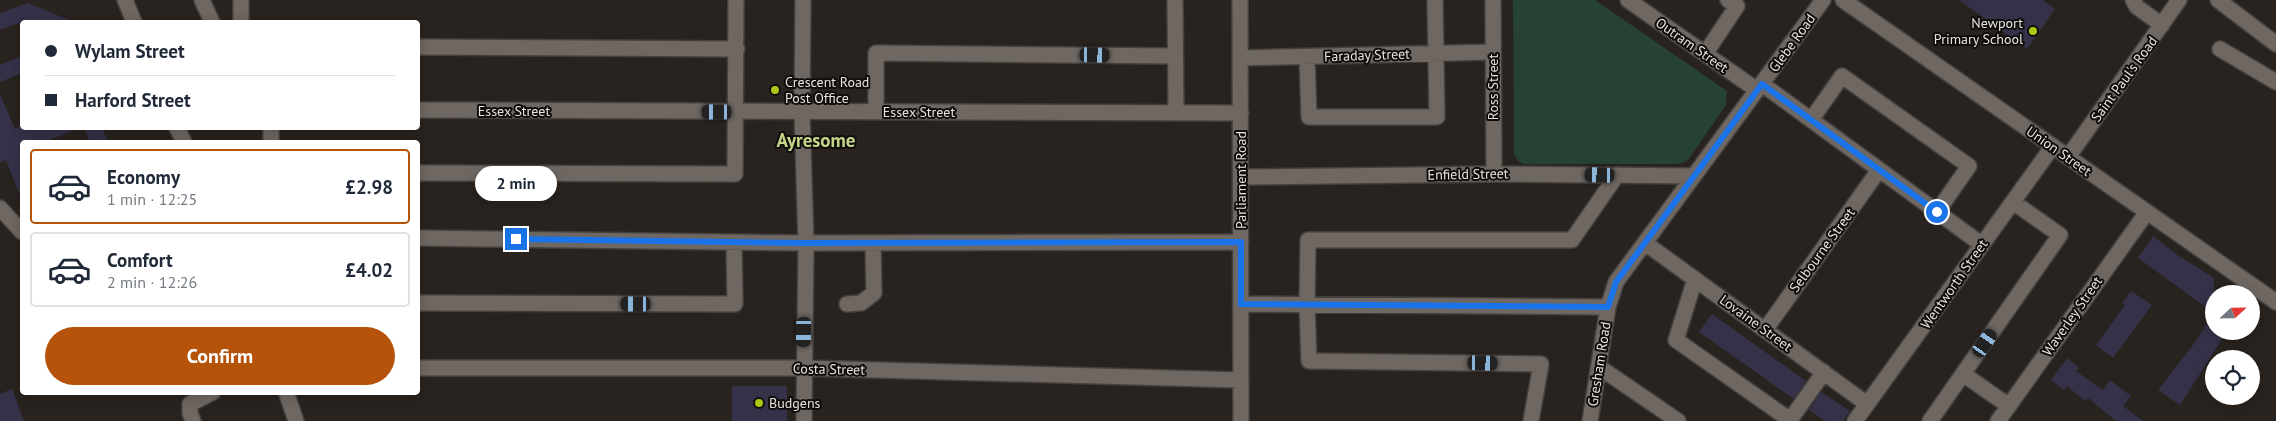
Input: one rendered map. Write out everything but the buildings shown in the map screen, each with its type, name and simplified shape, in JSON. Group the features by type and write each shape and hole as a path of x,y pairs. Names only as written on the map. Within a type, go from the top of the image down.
{"street":[{"path":"125,0 133,20"},
{"path":"202,0 211,20"},
{"path":"241,0 241,20"},
{"path":"420,173 735,174 736,0"},
{"path":"803,0 802,112 806,243 804,421"},
{"path":"1175,0 1176,113"},
{"name":"Parliament Road","path":"1240,0 1242,113 1241,421"},
{"path":"1307,57 1309,117 1437,117 1434,0"},
{"name":"Ross Street","path":"1493,0 1494,174"},
{"name":"Outram Street","path":"1628,0 1705,54 1811,120 1981,244"},
{"path":"1705,54 1737,6 1728,0"},
{"name":"Glebe Road","path":"1608,307 1616,282 1824,0"},
{"name":"Union Street","path":"1843,0 2276,302"},
{"path":"2133,0 2137,7 2162,24"},
{"name":"Saint Paul's Road","path":"2068,157 2179,0"},
{"path":"2218,0 2276,44"},
{"path":"420,47 737,49"},
{"path":"2220,49 2276,82"},
{"name":"Faraday Street","path":"1241,58 1493,52"},
{"path":"876,112 876,53 1175,56"},
{"path":"1811,120 1842,76 1969,166 1937,212"},
{"name":"Essex Street","path":"420,110 1242,113"},
{"name":"Wentworth Street","path":"1855,421 2053,146"},
{"name":"Selbourne Street","path":"1765,330 1879,170"},
{"name":"Enfield Street","path":"1241,177 1494,174 1694,176"},
{"path":"1531,421 1541,364 1309,361 1307,305 1308,240 1572,240 1617,175"},
{"path":"1930,421 2060,235 2013,202"},
{"path":"0,208 20,230"},
{"name":"Waverley Street","path":"1998,421 2147,212"},
{"path":"420,238 806,243 1241,242"},
{"path":"420,303 736,304 734,242"},
{"path":"847,304 861,304 874,294 873,243"},
{"name":"Lovaine Street","path":"1645,243 1867,404"},
{"path":"1695,279 1676,340 1790,420 1824,372"},
{"path":"1241,304 1608,307"},
{"name":"Gresham Road","path":"1590,421 1608,307"},
{"path":"1599,366 1678,421"},
{"name":"Costa Street","path":"420,368 804,368 1241,380"},
{"path":"1963,374 2009,406"},
{"path":"193,421 190,413 190,404 208,395"},
{"path":"287,395 296,421"}],"green space":[{"path":"1513,0 1595,0 1727,91 1726,105 1688,160 1679,164 1524,164 1518,161 1514,154"}],"place":[{"name":"Newport Primary School","path":"2033,31"},
{"name":"Crescent Road Post Office","path":"775,90"},
{"name":"Budgens","path":"759,403"}],"district":[{"name":"Ayresome","path":"816,140"}],"route":[{"path":"516,239 806,243 1241,242 1241,304 1608,307 1616,282 1762,84 1937,212"}]}
